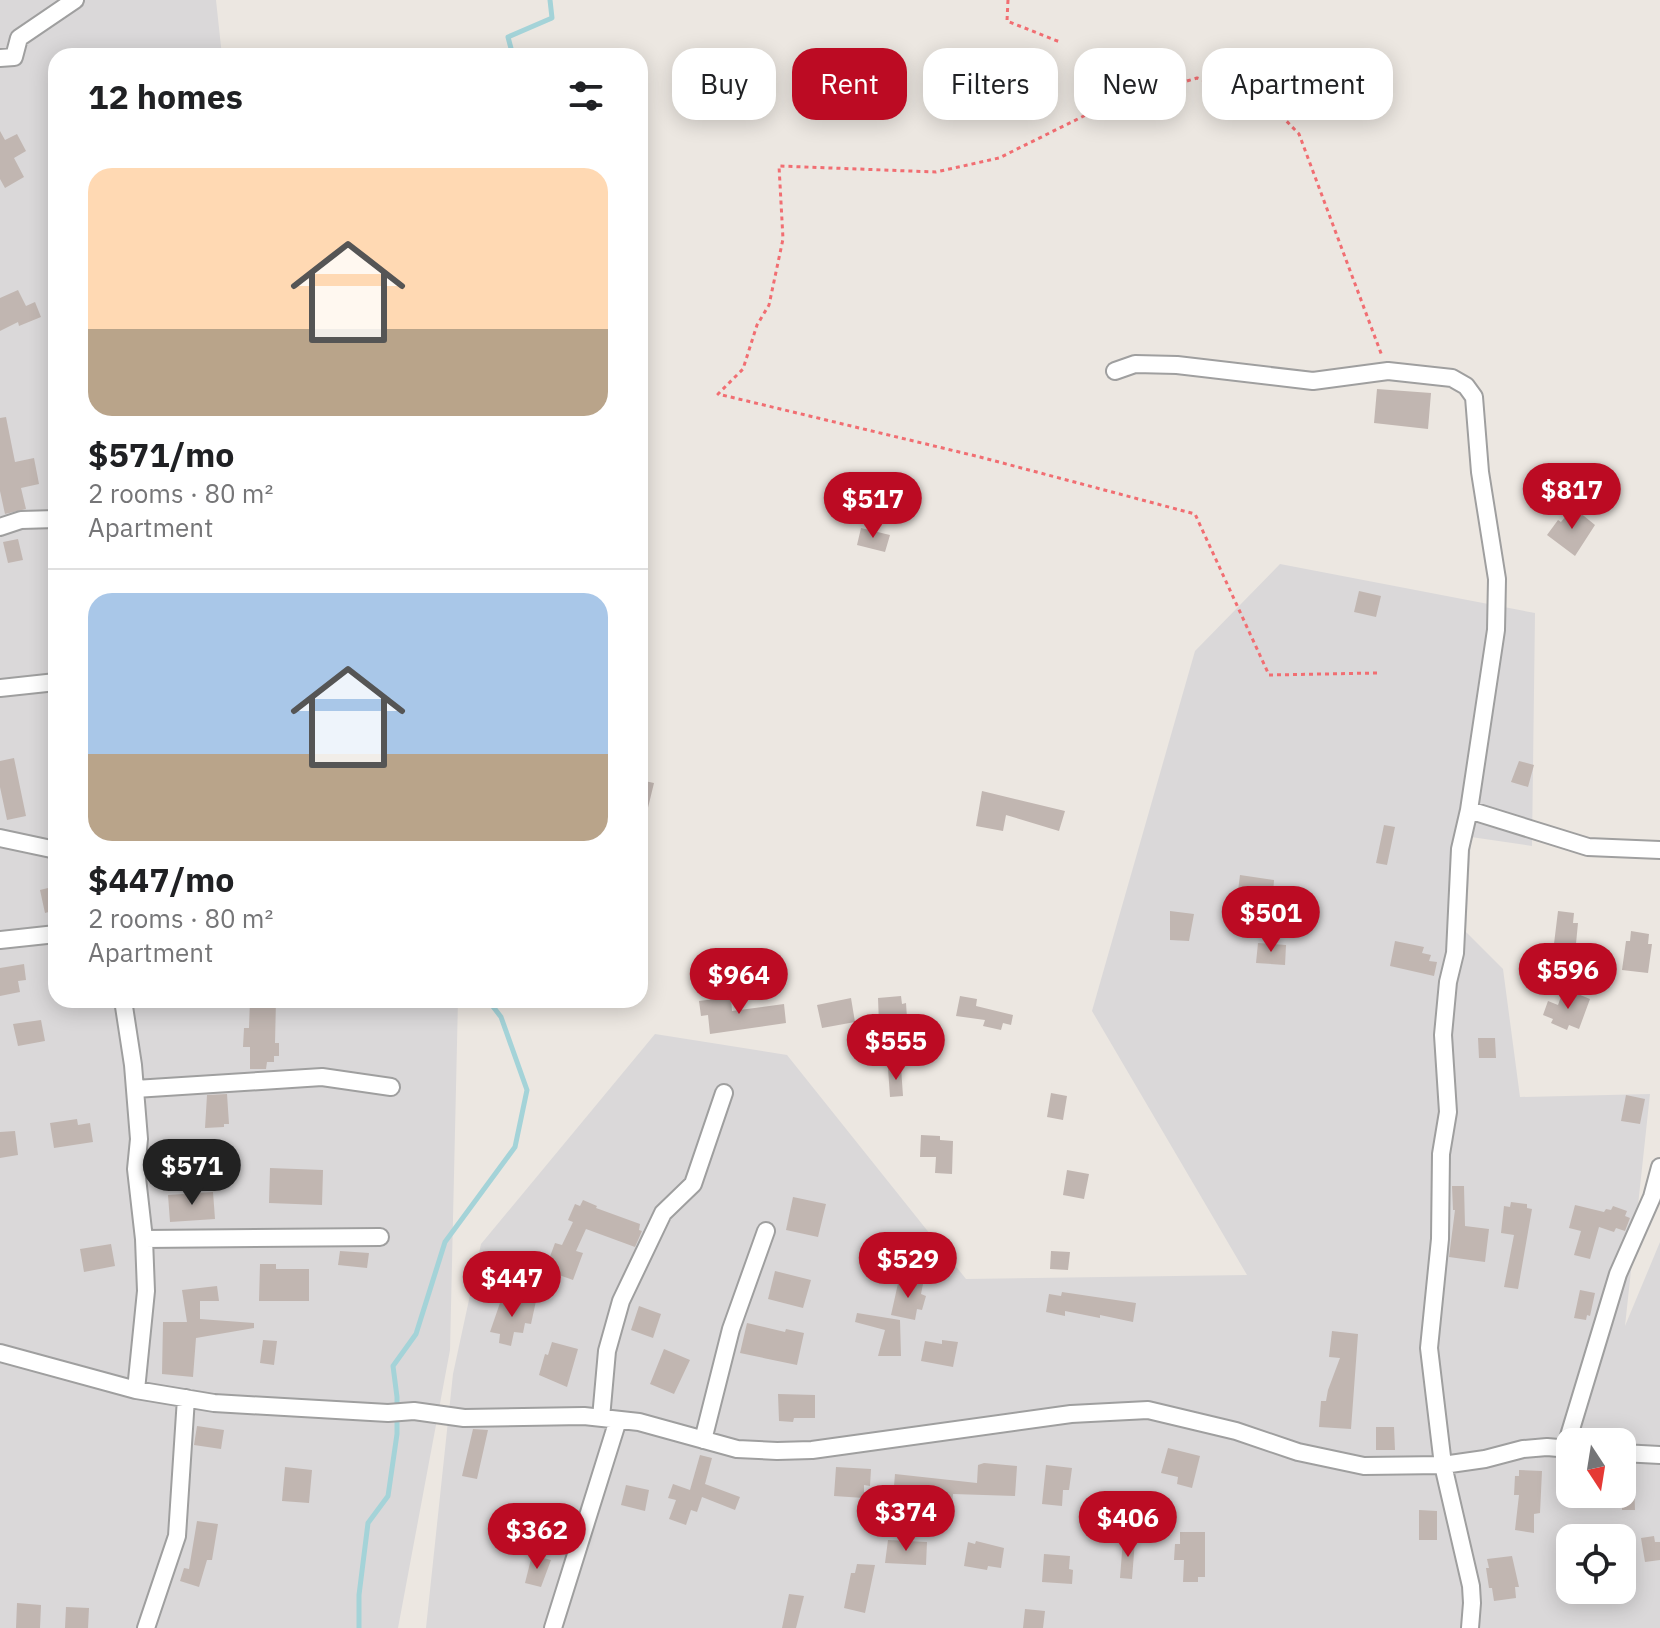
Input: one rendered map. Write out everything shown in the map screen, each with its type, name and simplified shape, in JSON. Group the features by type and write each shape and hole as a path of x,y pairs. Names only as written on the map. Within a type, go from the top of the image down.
{"street":[{"path":"0,58 14,57 19,38 75,0"},
{"path":"1115,371 1135,364 1177,365 1313,381 1388,371 1452,378 1466,386 1474,397 1480,472 1497,579 1496,630 1469,810 1460,849 1455,953 1448,982 1443,1035 1448,1112 1441,1154 1440,1239 1429,1348 1443,1465 1471,1586 1470,1628"},
{"path":"0,527 21,520 48,519"},
{"path":"0,688 48,683"},
{"path":"1469,810 1588,847 1660,850"},
{"path":"0,838 48,848"},
{"path":"0,940 48,935"},
{"path":"124,1008 139,1139 136,1169 146,1291 136,1390"},
{"path":"135,1089 322,1077 391,1087"},
{"path":"553,1628 609,1419 607,1351 621,1301 663,1213 693,1184 724,1093"},
{"path":"1574,1428 1618,1274 1652,1197 1660,1167"},
{"path":"703,1440 731,1329 766,1231"},
{"path":"144,1239 380,1237"},
{"path":"0,1353 136,1390 214,1403 388,1413 414,1411 464,1418 609,1419 639,1422 737,1449 812,1450 1043,1418 1148,1410 1236,1431 1298,1452 1364,1466 1443,1465 1523,1449 1556,1449"},
{"path":"146,1628 177,1536 186,1398"},
{"path":"1636,1454 1660,1455"}],"path":[{"path":"1008,0 1007,21 1060,42"},
{"path":"1377,673 1269,675 1195,514 980,457 718,394 743,369 757,325 769,305 783,239 779,166 936,172 999,158 1104,106 1197,78 1271,105 1299,134 1388,371"}],"shaded area":[{"path":"0,0 216,0 221,48 48,48 48,1008 458,1008 450,1350 398,1628 0,1628"},
{"path":"1280,564 1535,613 1532,846 1471,837 1466,932 1503,969 1520,1097 1650,1094 1625,1326 1660,1242 1660,1628 426,1628 453,1374 481,1244 655,1034 787,1055 966,1279 1247,1275 1092,1011 1195,651"}],"building":[{"path":"0,131 5,140 17,134 26,151 14,158 24,177 5,188 0,179"},
{"path":"18,290 26,306 35,302 41,317 19,326 18,322 0,331 0,298"},
{"path":"1377,389 1431,393 1428,429 1374,423"},
{"path":"6,417 15,462 34,458 39,484 21,488 26,509 5,514 0,491 0,418"},
{"path":"1573,507 1595,525 1575,556 1547,535"},
{"path":"861,528 890,535 885,552 857,545"},
{"path":"18,539 23,560 8,563 3,542"},
{"path":"1359,591 1381,596 1376,617 1354,612"},
{"path":"14,758 26,816 7,820 0,787 0,761"},
{"path":"1519,761 1534,765 1528,787 1511,782"},
{"path":"648,782 654,783 648,808"},
{"path":"982,791 1065,811 1059,831 1006,815 1003,831 976,826"},
{"path":"1384,825 1395,827 1387,865 1376,863"},
{"path":"1240,875 1274,880 1273,894 1268,894 1260,921 1248,918 1255,893 1238,891"},
{"path":"48,888 48,912 45,913 40,890"},
{"path":"1170,911 1194,914 1189,941 1170,940"},
{"path":"1558,911 1574,913 1573,923 1578,923 1575,954 1553,952"},
{"path":"1631,931 1649,934 1648,944 1652,944 1648,973 1622,970 1626,941 1630,941"},
{"path":"1395,941 1424,947 1422,953 1431,955 1429,961 1437,962 1434,976 1390,966"},
{"path":"1258,943 1286,945 1285,965 1256,963"},
{"path":"24,964 26,980 18,981 20,992 0,996 0,968"},
{"path":"1573,992 1590,999 1579,1029 1569,1025 1567,1030 1551,1023 1553,1019 1543,1015 1548,1001 1558,1005 1562,994 1571,997"},
{"path":"901,996 902,1004 906,1003 907,1018 897,1019 897,1023 879,1024 878,998"},
{"path":"960,996 977,999 976,1006 1013,1015 1011,1025 1003,1023 1001,1030 983,1026 985,1020 956,1016"},
{"path":"731,997 732,1011 784,1004 786,1023 710,1034 708,1015 701,1016 699,1001"},
{"path":"851,998 855,1022 822,1028 817,1005"},
{"path":"250,1008 276,1008 275,1043 279,1043 279,1056 274,1056 274,1062 267,1062 266,1069 250,1069 250,1047 243,1047 244,1028 249,1028"},
{"path":"41,1020 45,1041 18,1046 13,1024"},
{"path":"922,1031 938,1033 934,1058 919,1055"},
{"path":"1478,1038 1495,1038 1496,1058 1479,1058"},
{"path":"901,1067 903,1096 890,1097 888,1068"},
{"path":"1051,1093 1067,1096 1063,1120 1047,1117"},
{"path":"227,1094 229,1124 205,1128 207,1095"},
{"path":"1626,1095 1645,1099 1640,1124 1621,1121"},
{"path":"77,1119 78,1125 90,1123 93,1142 54,1148 50,1123"},
{"path":"15,1131 18,1155 0,1158 0,1132"},
{"path":"921,1135 940,1136 940,1140 953,1141 952,1174 935,1173 936,1157 920,1157"},
{"path":"270,1168 323,1170 322,1205 269,1203"},
{"path":"1067,1170 1089,1174 1084,1199 1063,1195"},
{"path":"1452,1186 1464,1186 1465,1226 1489,1229 1485,1262 1449,1257 1455,1210"},
{"path":"213,1192 215,1219 170,1222 168,1195"},
{"path":"793,1197 826,1204 818,1237 786,1230"},
{"path":"583,1200 640,1224 639,1230 642,1231 635,1247 586,1229 576,1251 583,1253 573,1280 545,1270 555,1243 562,1245 573,1222 568,1220 575,1204 580,1206"},
{"path":"1511,1202 1527,1204 1527,1208 1532,1209 1518,1289 1504,1287 1514,1235 1501,1233 1504,1206 1510,1207"},
{"path":"1575,1205 1604,1212 1613,1206 1627,1211 1625,1216 1630,1218 1625,1231 1616,1228 1614,1232 1599,1227 1590,1259 1574,1255 1581,1231 1569,1228"},
{"path":"111,1244 115,1266 84,1272 80,1249"},
{"path":"340,1251 369,1253 367,1268 338,1265"},
{"path":"1051,1251 1070,1252 1068,1270 1050,1269"},
{"path":"260,1264 276,1264 276,1269 309,1269 309,1301 259,1301"},
{"path":"775,1271 811,1280 803,1308 768,1299"},
{"path":"899,1279 923,1284 921,1294 926,1296 922,1310 917,1309 915,1320 891,1315"},
{"path":"217,1286 219,1301 200,1301 200,1319 254,1323 254,1328 196,1338 193,1377 162,1374 163,1322 187,1322 182,1290"},
{"path":"1580,1290 1595,1293 1590,1316 1587,1315 1586,1320 1574,1318"},
{"path":"1062,1292 1136,1303 1133,1322 1100,1315 1100,1318 1065,1311 1065,1316 1046,1312 1049,1294 1061,1296"},
{"path":"520,1298 536,1301 531,1324 525,1323 523,1333 514,1332 511,1346 499,1343 500,1334 490,1332 501,1300 519,1303"},
{"path":"639,1306 661,1314 653,1338 631,1330"},
{"path":"857,1313 900,1320 901,1356 878,1356 885,1330 855,1322"},
{"path":"747,1323 804,1333 797,1365 740,1353"},
{"path":"1332,1331 1358,1334 1351,1429 1319,1427 1321,1401 1326,1401 1340,1358 1329,1357"},
{"path":"263,1340 277,1341 274,1365 260,1363"},
{"path":"942,1340 958,1342 953,1367 921,1361 925,1341 942,1344"},
{"path":"552,1342 578,1349 567,1387 539,1375"},
{"path":"664,1349 690,1360 674,1394 650,1384"},
{"path":"778,1394 815,1395 815,1418 779,1421"},
{"path":"197,1426 224,1430 221,1449 194,1445"},
{"path":"1376,1427 1394,1427 1395,1450 1376,1450"},
{"path":"473,1429 488,1430 477,1479 462,1476"},
{"path":"1168,1448 1200,1456 1192,1488 1177,1484 1178,1477 1161,1473"},
{"path":"700,1455 712,1458 705,1484 740,1497 735,1510 702,1497 697,1512 691,1510 686,1525 669,1519 676,1500 668,1498 673,1484 690,1490"},
{"path":"978,1465 1017,1466 1015,1496 953,1494 952,1504 893,1498 895,1474 977,1483"},
{"path":"1046,1465 1072,1468 1069,1490 1063,1490 1062,1506 1042,1504"},
{"path":"285,1467 312,1470 309,1503 282,1501"},
{"path":"836,1467 871,1469 870,1486 864,1485 864,1498 834,1496"},
{"path":"1519,1470 1542,1471 1540,1513 1534,1514 1534,1533 1515,1530 1519,1495 1514,1495 1515,1476 1519,1476"},
{"path":"626,1485 649,1490 645,1511 621,1505"},
{"path":"1419,1510 1437,1511 1437,1540 1419,1540"},
{"path":"1117,1513 1117,1527 1084,1529 1083,1514"},
{"path":"197,1521 218,1524 212,1560 207,1560 199,1587 180,1581 184,1568 189,1569"},
{"path":"1180,1532 1205,1532 1205,1577 1198,1577 1198,1582 1183,1582 1184,1560 1174,1560 1175,1544 1180,1544"},
{"path":"1654,1536 1655,1542 1660,1542 1660,1560 1645,1562 1641,1538"},
{"path":"1123,1539 1135,1540 1132,1579 1120,1578"},
{"path":"888,1540 927,1542 926,1565 885,1563"},
{"path":"976,1541 1004,1548 1001,1568 988,1566 987,1570 964,1566 968,1542 975,1544"},
{"path":"1044,1554 1070,1556 1072,1584 1042,1582"},
{"path":"532,1555 551,1560 541,1587 525,1583"},
{"path":"1512,1556 1519,1587 1515,1587 1516,1598 1494,1601 1492,1588 1489,1588 1487,1559"},
{"path":"857,1564 875,1565 865,1613 844,1608 851,1573 855,1573"},
{"path":"789,1594 804,1596 796,1628 782,1628"},
{"path":"17,1603 41,1605 40,1628 16,1628"},
{"path":"66,1607 89,1608 88,1628 65,1628"},
{"path":"1025,1609 1045,1611 1043,1628 1023,1628"}],"waterway":[{"path":"511,48 508,37 552,18 550,0"},
{"path":"359,1628 359,1595 368,1523 388,1496 397,1434 393,1366 416,1334 445,1242 515,1147 527,1090 501,1017 494,1008"}]}
